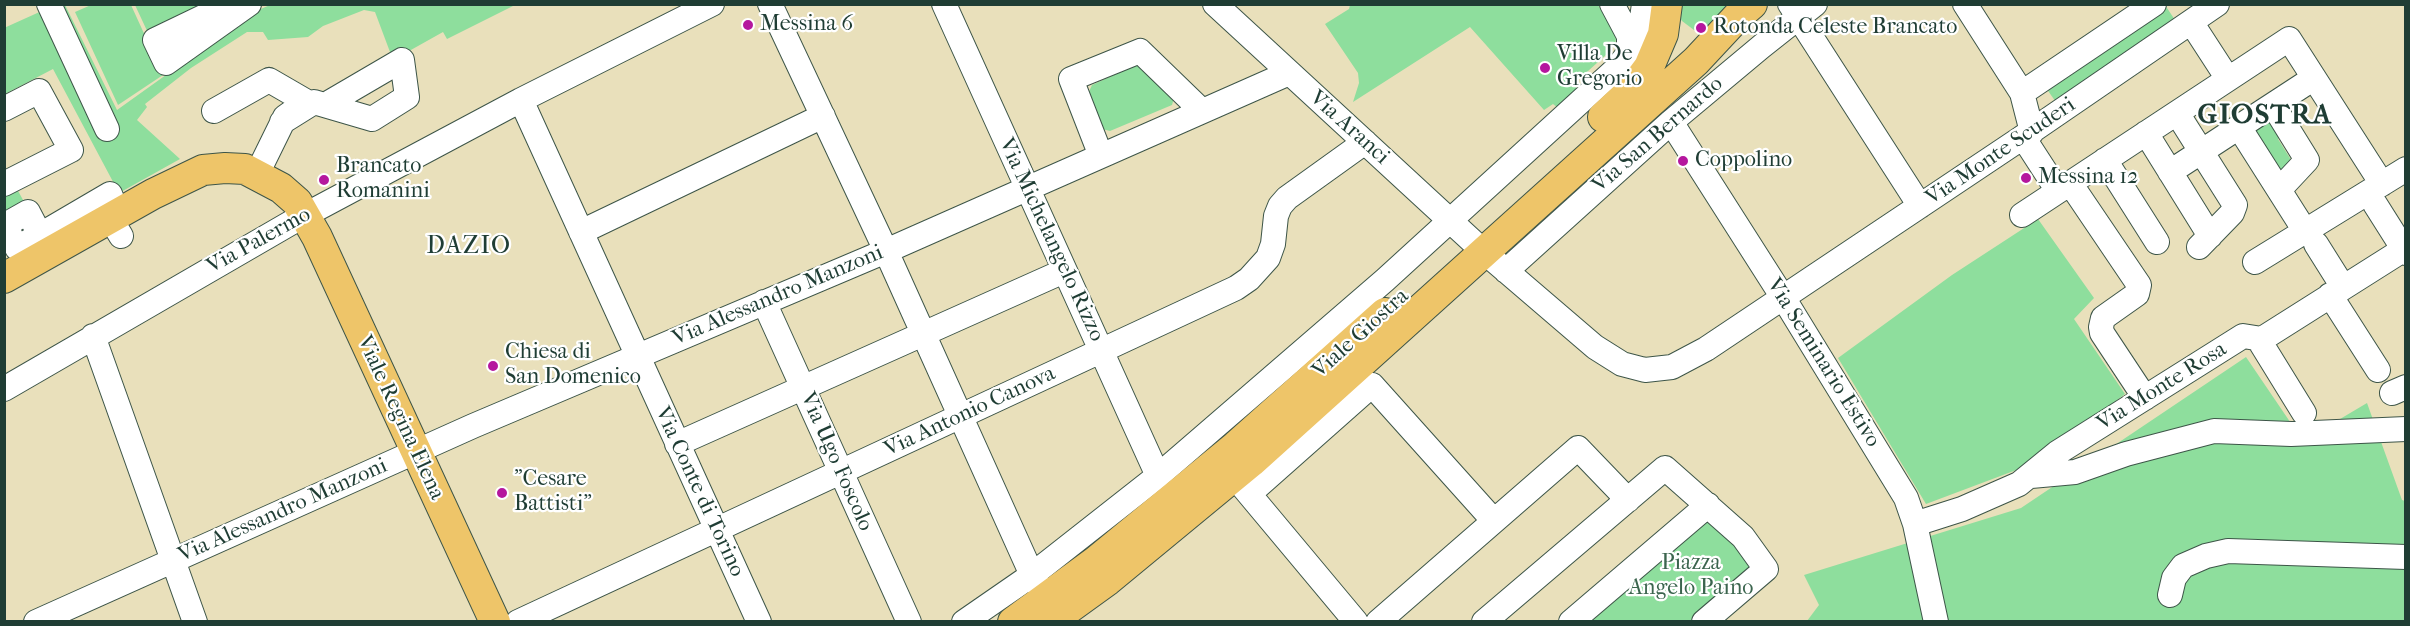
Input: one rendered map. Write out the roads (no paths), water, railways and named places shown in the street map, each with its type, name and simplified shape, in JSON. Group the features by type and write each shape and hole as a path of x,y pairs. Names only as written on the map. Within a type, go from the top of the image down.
{"main road":[{"name":"Viale Giostra","path":"1043,598 1108,580 1241,485 1467,236 1696,60 1752,4"},
{"name":"Viale Giostra","path":"1013,621 1096,561 1236,446 1641,79 1660,45 1659,7"},
{"path":"1659,7 1681,38 1700,44 1712,43"},
{"path":"4,278 39,247 115,227 203,170 233,168 257,174"},
{"name":"Viale Regina Elena","path":"257,174 292,196 306,215 414,452 495,621"}],"street":[{"path":"49,4 107,129"},
{"path":"230,4 155,40 166,63 249,4"},
{"name":"Via Palermo","path":"4,389 306,215 521,100 712,4"},
{"path":"770,4 886,251 1043,598"},
{"name":"Via Michelangelo Rizzo","path":"944,4 1158,476"},
{"name":"Via Aranci","path":"1215,4 1506,271"},
{"path":"1612,4 1629,36 1629,50"},
{"path":"1965,4 2022,93 2028,135 2064,187 2139,285 2137,294 2103,318 2101,327 2102,333 2145,398"},
{"path":"2022,93 2154,4"},
{"name":"Via Monte Scuderi","path":"1506,271 1595,347 1622,364 1645,370 1659,370 1686,361 2028,135 2217,4"},
{"name":"Viale Giostra","path":"964,621 1043,598 1158,476 1217,427 1467,236 1615,70 1659,7"},
{"path":"1801,9 1920,206"},
{"name":"Via San Bernardo","path":"1506,271 1671,122 1801,9"},
{"path":"2191,22 2228,79"},
{"path":"2022,215 2289,39 2314,78 2379,194 2405,250"},
{"path":"1101,156 1071,79 1140,51 1202,111"},
{"path":"257,174 285,117 316,104 383,59"},
{"name":"Via Alessandro Manzoni","path":"36,621 414,452 636,355 886,251 1289,73"},
{"path":"2170,172 2314,78"},
{"path":"214,111 269,80 316,104"},
{"path":"4,109 39,91 71,150 4,184"},
{"name":"Via Conte di Torino","path":"521,100 759,621"},
{"path":"2273,105 2307,160 2279,190"},
{"path":"2146,133 2170,172 2205,242 2232,213 2235,206 2177,113"},
{"path":"581,232 823,116"},
{"name":"Via Seminario Estivo","path":"1671,122 1905,498 1915,524 1936,621"},
{"path":"2239,128 2311,238 2378,370"},
{"name":"Via Antonio Canova","path":"518,621 1236,288 1250,279 1268,258 1273,244 1276,216 1280,206 1287,198 1365,142"},
{"path":"2105,160 2157,242"},
{"path":"2255,262 2311,238 2379,194 2406,169"},
{"name":"Via Monte Rosa","path":"1915,524 1970,506 2019,484 2057,453 2242,336 2259,340 2405,250"},
{"path":"677,444 1064,271"},
{"name":"Via Ugo Foscolo","path":"764,302 909,621"},
{"path":"93,336 195,621"},
{"path":"2259,340 2304,413"},
{"path":"1356,621 1241,485 1372,385 1494,522"},
{"path":"2031,476 2075,472 2126,454 2214,431 2291,434 2406,429"},
{"path":"1378,621 1578,448 1628,500"},
{"path":"1484,621 1665,468 1743,537 1766,569 1704,621"},
{"path":"1571,621 1708,505"},
{"path":"2170,595 2174,578 2183,566 2206,556 2228,551 2406,557"}],"place":[{"name":"Messina 6","path":"748,25"},
{"name":"Rotonda Celeste Brancato","path":"1701,28"},
{"name":"Villa De Gregorio","path":"1545,68"},
{"name":"Coppolino","path":"1683,161"},
{"name":"Messina 12","path":"2026,178"},
{"name":"Brancato Romanini","path":"324,180"},
{"name":"Chiesa di San Domenico","path":"493,366"},
{"name":"\"Cesare Battisti\"","path":"502,493"}],"district":[{"name":"GIOSTRA","path":"2265,116"},
{"name":"DAZIO","path":"469,247"}],"park label":[{"name":"Piazza Angelo Paino","path":"1691,576"}]}
